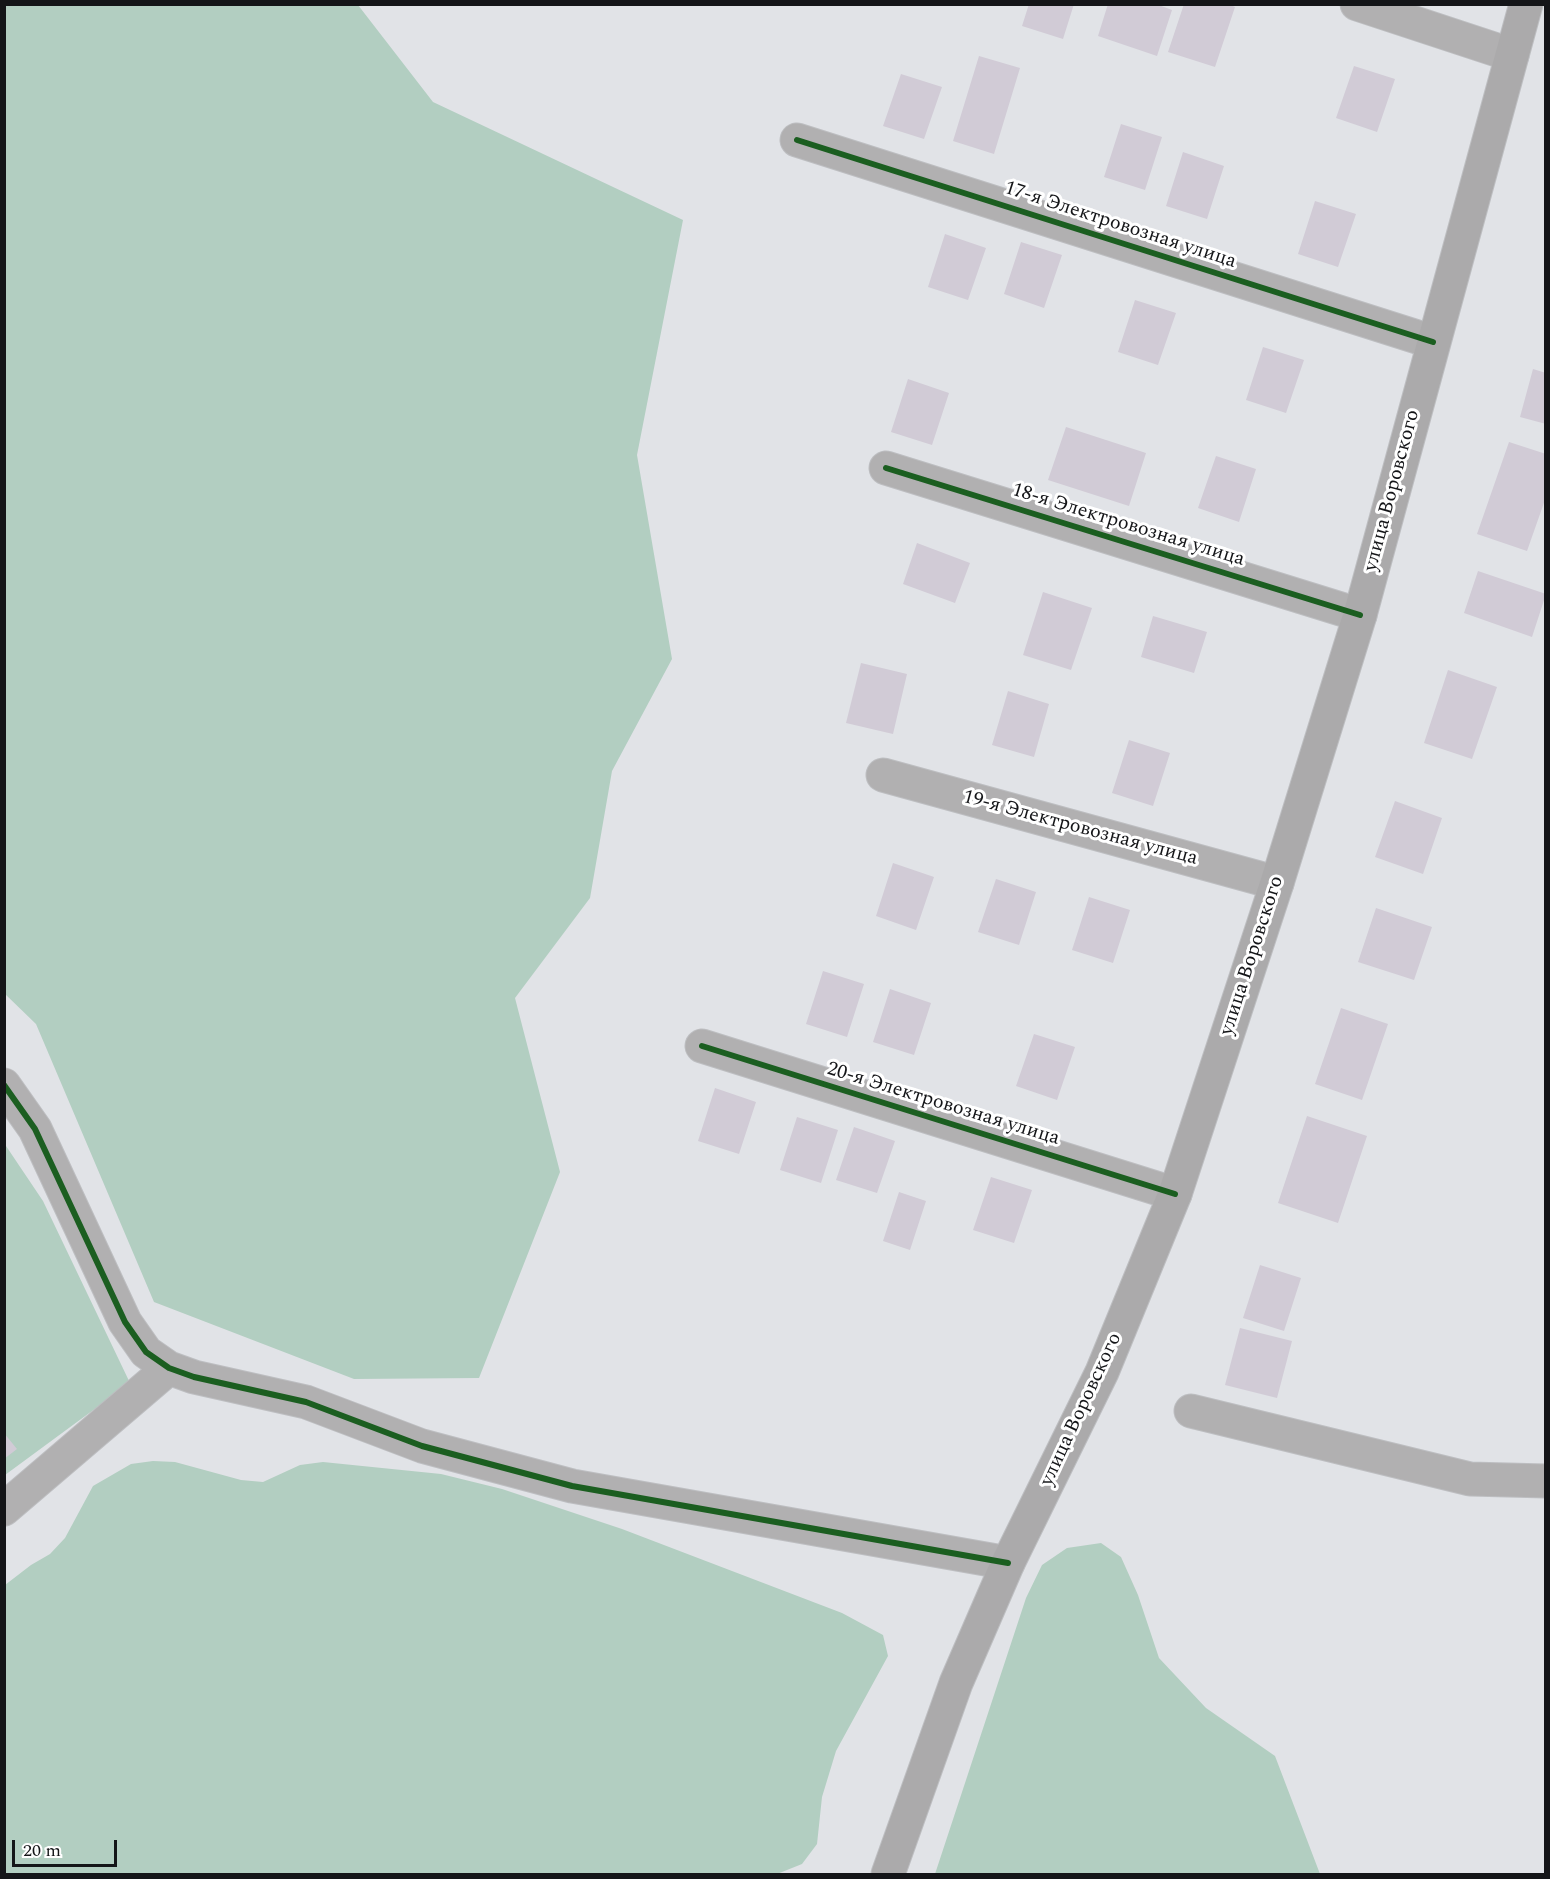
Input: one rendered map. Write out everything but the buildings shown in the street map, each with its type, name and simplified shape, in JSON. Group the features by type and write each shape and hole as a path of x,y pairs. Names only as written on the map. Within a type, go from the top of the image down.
{"main road":[{"name":"улица Воровского","path":"888,1875 956,1683 1008,1563 1102,1372 1175,1194 1277,883 1360,615 1526,4"}],"street":[{"path":"1357,4 1512,55"},
{"name":"17-я Электровозная улица","path":"798,141 1433,342"},
{"name":"18-я Электровозная улица","path":"886,468 1360,615"},
{"name":"19-я Электровозная улица","path":"883,775 1277,883"},
{"name":"20-я Электровозная улица","path":"702,1046 1175,1194"},
{"path":"4,1085 35,1129 125,1322 146,1352 169,1368 194,1377 306,1402 422,1446 572,1486 1008,1563"},
{"path":"4,1509 169,1368"},
{"path":"1191,1411 1470,1479 1545,1481"}],"green space":[{"path":"4,5 358,5 433,102 683,220 637,455 672,659 612,771 590,898 515,998 560,1172 479,1378 354,1379 154,1302 36,1024 5,994"},
{"path":"4,1143 43,1201 130,1383 5,1475"},
{"path":"153,1461 175,1462 241,1480 263,1482 300,1465 323,1462 441,1474 502,1489 622,1529 842,1613 883,1635 888,1656 836,1751 822,1797 817,1844 802,1864 777,1874 5,1874 5,1585 50,1554 65,1538 93,1486 131,1464"},
{"path":"1101,1543 1121,1557 1138,1595 1159,1658 1206,1708 1275,1756 1320,1874 935,1874 1026,1598 1042,1565 1067,1548"}],"cycle path":[{"path":"797,140 1433,342"},
{"path":"886,468 1360,615"},
{"path":"702,1046 1175,1194"},
{"path":"4,1085 35,1129 125,1322 146,1352 169,1368 194,1377 306,1402 422,1446 572,1486 1008,1563"}]}
